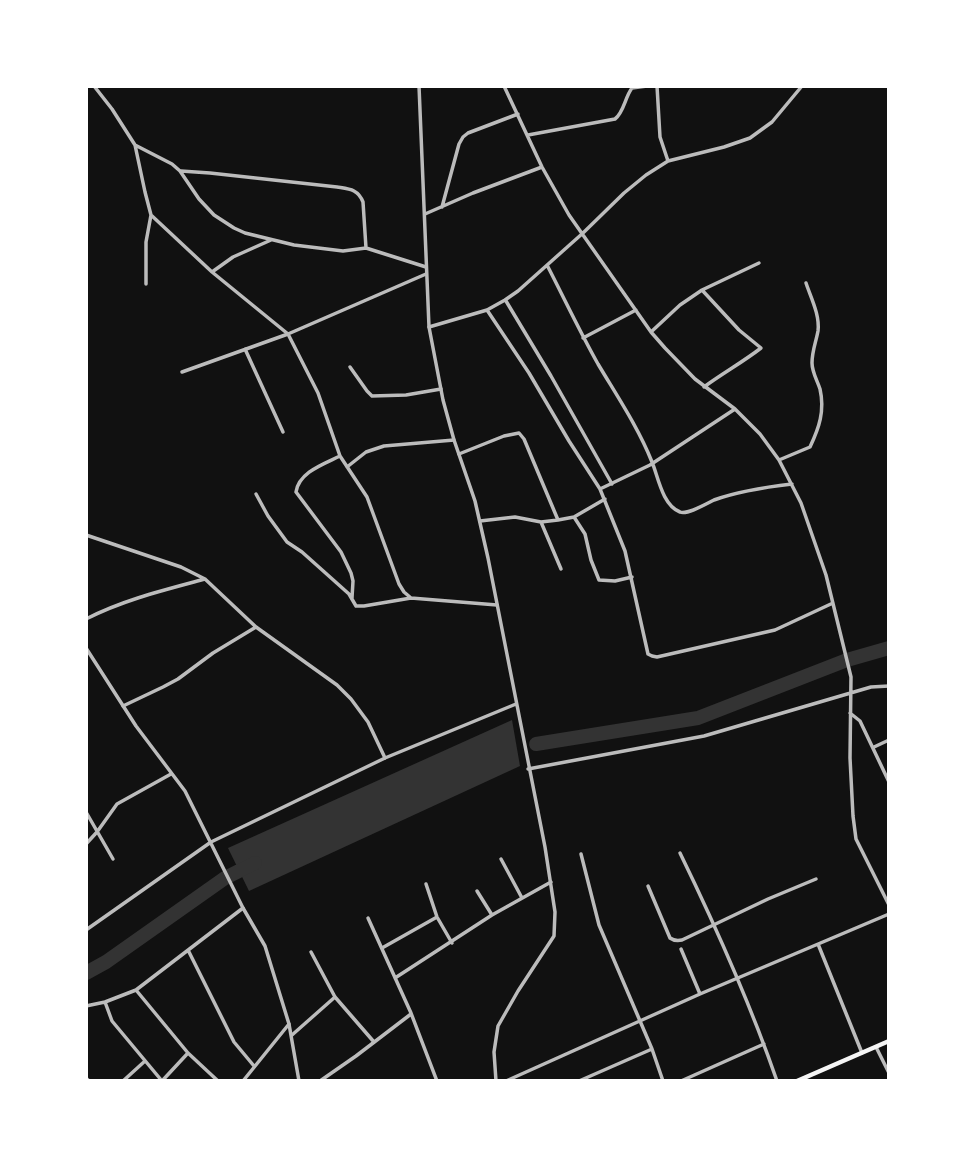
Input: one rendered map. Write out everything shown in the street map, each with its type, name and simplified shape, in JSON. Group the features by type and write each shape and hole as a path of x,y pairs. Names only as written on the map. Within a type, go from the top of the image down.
{"main road":[{"path":"797,1081 889,1041"}],"street":[{"path":"94,86 112,108 135,145 151,215 146,242 146,284"},
{"path":"420,86 429,327 454,440 480,521 555,912 554,936 498,1026 494,1052 496,1081"},
{"path":"504,86 542,167 569,215 651,331 704,387 735,410 760,434 792,484 812,531 826,575 851,677 850,758 856,839 889,905"},
{"path":"528,135 615,119 632,88 647,86"},
{"path":"657,86 660,137 668,161"},
{"path":"429,327 487,310 505,300 583,233 624,193 657,167 668,161 750,138 772,122 802,86"},
{"path":"442,207 463,137 518,114"},
{"path":"135,145 172,164 214,215 234,229 293,245 343,251 366,248 426,267"},
{"path":"425,214 542,167"},
{"path":"180,171 356,191 363,202 366,248"},
{"path":"151,215 212,272 288,334 318,393 340,456 367,497 399,584 411,598"},
{"path":"212,272 233,257 271,239"},
{"path":"651,331 702,290 759,263"},
{"path":"547,265 583,338 623,403 653,463 663,495 674,508 682,513 723,497 792,484"},
{"path":"182,372 288,334 426,274"},
{"path":"779,460 810,447 822,409 821,393 812,367 818,323 806,283"},
{"path":"702,290 739,330 761,348 704,387"},
{"path":"505,300 612,484"},
{"path":"487,310 529,373 605,499 622,541 649,654 657,657 775,630 833,603"},
{"path":"583,338 636,310"},
{"path":"245,349 283,432"},
{"path":"350,367 372,396 407,395 441,389"},
{"path":"600,489 653,463 735,410"},
{"path":"459,454 504,436 519,433 558,520"},
{"path":"347,467 366,452 384,446 454,440"},
{"path":"340,456 313,469 297,485 296,492 341,552 353,581 352,598"},
{"path":"256,494 287,542 302,552 352,598 356,606 411,598 497,605"},
{"path":"480,521 515,517 541,522 558,520 574,517 605,499"},
{"path":"574,517 585,534 599,580 615,581 632,577"},
{"path":"541,522 561,569"},
{"path":"86,535 181,567 205,579 256,627 337,685 368,722 385,758"},
{"path":"86,619 130,600 205,579"},
{"path":"123,706 163,688 256,627"},
{"path":"86,648 123,706 185,791 243,908 265,946 292,1035 299,1081"},
{"path":"528,769 704,736 871,687 889,686"},
{"path":"86,930 211,842 385,758 517,704"},
{"path":"850,713 860,720 889,782"},
{"path":"874,747 889,740"},
{"path":"86,844 117,804 171,774"},
{"path":"86,812 113,859"},
{"path":"680,853 737,979 777,1081"},
{"path":"582,854 599,925 663,1081"},
{"path":"501,859 522,898"},
{"path":"648,886 672,940 682,940 816,879"},
{"path":"395,978 453,943 492,915 551,881"},
{"path":"426,884 437,917 453,943"},
{"path":"477,891 492,915"},
{"path":"86,1006 136,990 243,908"},
{"path":"506,1081 700,994 889,914"},
{"path":"382,948 437,917"},
{"path":"368,918 411,1013 437,1081"},
{"path":"818,944 862,1053"},
{"path":"681,949 700,994"},
{"path":"188,950 234,1042 254,1066"},
{"path":"311,952 335,997 374,1042"},
{"path":"136,990 188,1053 218,1081"},
{"path":"292,1035 335,997"},
{"path":"105,1002 112,1021 162,1081 188,1053"},
{"path":"320,1081 411,1013"},
{"path":"243,1081 289,1024"},
{"path":"681,1081 764,1044"},
{"path":"876,1047 889,1073"},
{"path":"579,1081 652,1049"},
{"path":"123,1081 145,1061"}],"shaded area":[{"path":"512,720 520,766 249,891 228,848"}],"waterway":[{"path":"536,744 698,718 847,660 889,648"},
{"path":"86,973 106,962 225,878 255,863"}]}
